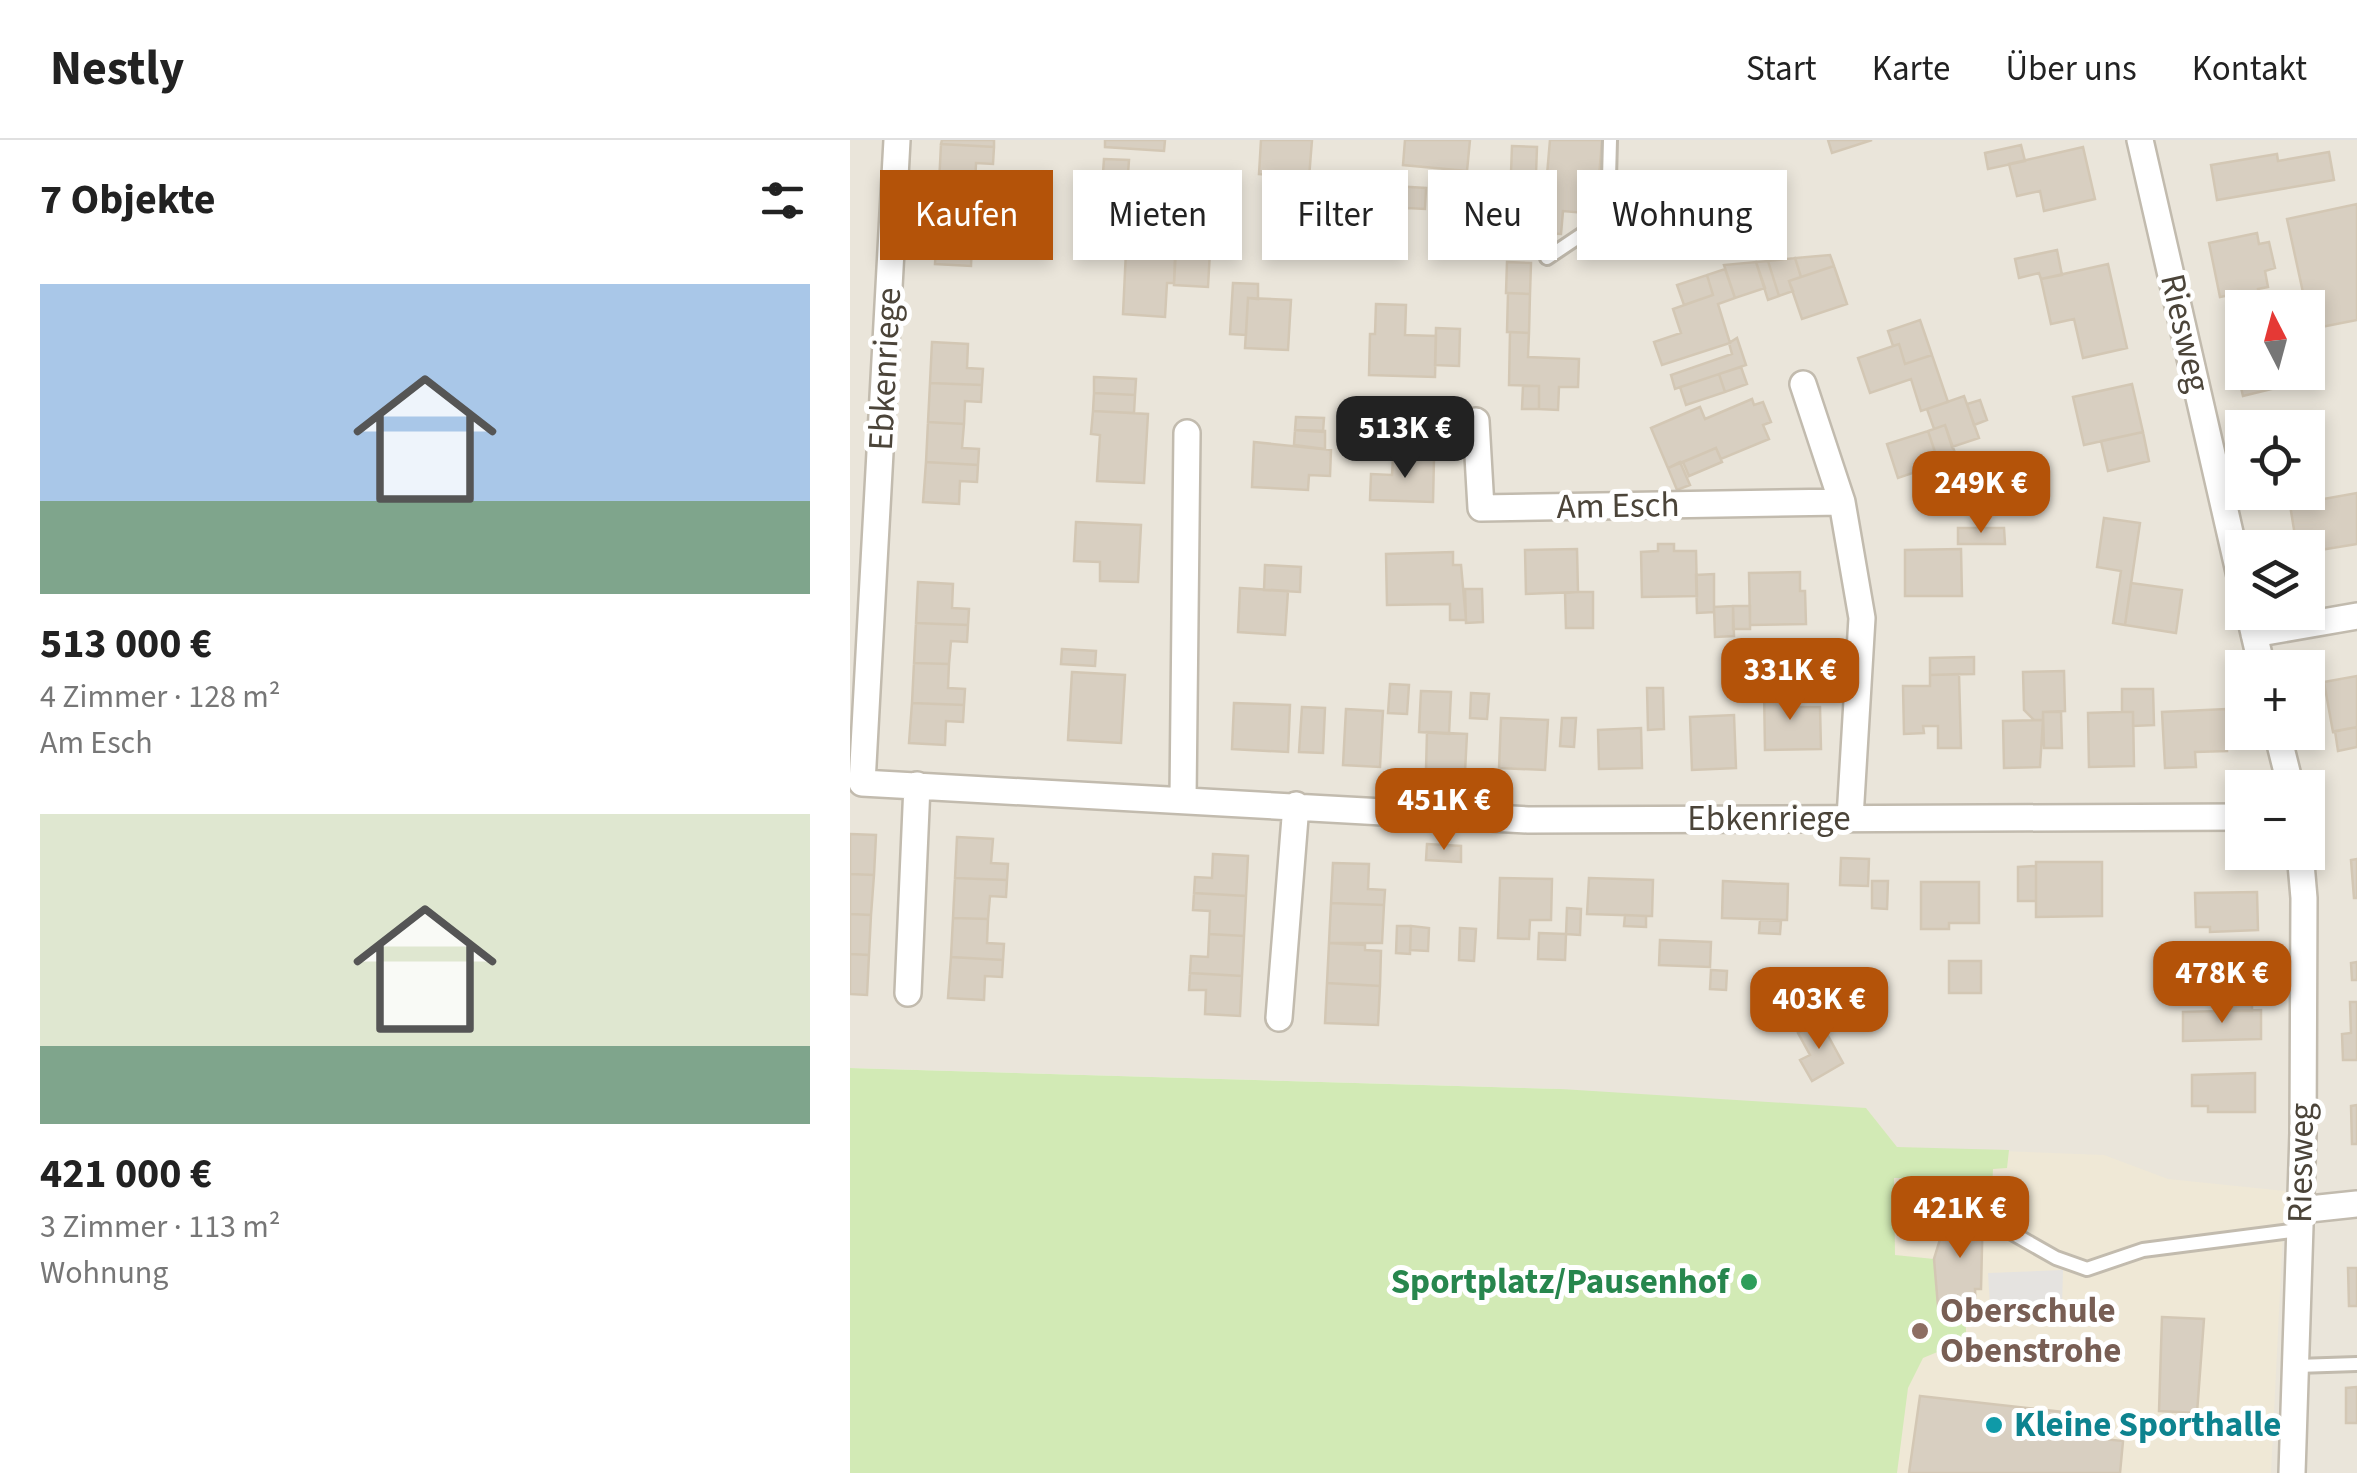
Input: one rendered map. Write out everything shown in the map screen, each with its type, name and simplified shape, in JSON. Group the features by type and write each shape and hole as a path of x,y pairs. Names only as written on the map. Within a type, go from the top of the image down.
{"street":[{"name":"Ebkenriege","path":"897,140 862,783 1528,820 2225,818"},
{"name":"Riesweg","path":"2140,140 2229,530"},
{"path":"1802,384 1842,502 1862,618 1850,818"},
{"name":"Am Esch","path":"1476,421 1481,508 1842,502"},
{"path":"1183,799 1187,433"},
{"path":"2325,618 2357,616"},
{"path":"908,994 917,785"},
{"path":"1280,1018 1296,806"},
{"name":"Riesweg","path":"2292,1473 2300,1220 2304,917 2301,870"},
{"path":"2300,1220 2357,1204"}],"lane":[{"path":"1557,251 1608,217 1610,140"},
{"path":"1998,1225 2056,1258 2087,1270 2143,1250 2300,1220"},
{"path":"2297,1366 2357,1364"}],"shaded area":[{"path":"850,140 2357,140 2357,1473 1562,1473 1560,1089 850,1068"},
{"name":"Oberschule Obenstrohe","path":"1866,1108 1897,1147 2104,1155 2168,1179 2285,1191 2271,1473 1562,1473"},
{"path":"2063,1270 2062,1308 1990,1307 1988,1273"}],"green space":[{"path":"850,1068 1561,1089 1866,1108 1897,1147 2009,1150 2007,1168 1993,1169 1991,1206 1924,1202 1922,1178 1894,1178 1895,1255 1934,1259 1938,1305 1948,1313 1965,1314 1967,1347 1947,1348 1923,1358 1908,1388 1897,1473 850,1473"}],"building":[{"path":"942,140 994,140 994,147 941,144"},
{"path":"1105,140 1165,140 1164,151 1105,147"},
{"path":"1261,140 1312,140 1310,170 1262,170 1259,174"},
{"path":"1405,140 1470,140 1467,170 1403,165"},
{"path":"1550,140 1602,140 1600,170 1577,170 1577,212 1563,211 1561,234 1557,234 1557,170 1547,170"},
{"path":"1828,140 1872,140 1832,153"},
{"path":"941,144 994,147 993,164 976,163 976,170 940,170"},
{"path":"2021,145 2025,161 1988,169 1985,153"},
{"path":"1512,146 1537,147 1536,170 1511,170"},
{"path":"2083,147 2095,199 2044,211 2040,191 2017,196 2009,164"},
{"path":"2329,152 2334,180 2217,200 2211,165 2277,154 2278,161"},
{"path":"1104,159 1129,160 1128,170 1103,170"},
{"path":"1408,187 1426,188 1425,209 1408,208"},
{"path":"2357,204 2357,320 2325,326 2325,290 2302,290 2287,219"},
{"path":"2257,233 2259,244 2269,242 2275,268 2265,271 2268,287 2225,290 2225,296 2220,297 2209,243"},
{"path":"2057,250 2062,275 2041,279 2039,273 2019,278 2015,259"},
{"path":"1830,255 1834,266 1801,277 1795,258"},
{"path":"1795,258 1801,277 1789,281 1793,291 1779,296 1768,261"},
{"path":"935,260 971,260 971,266 935,264"},
{"path":"1126,260 1175,260 1174,283 1167,283 1165,317 1123,314"},
{"path":"1175,260 1210,260 1208,287 1174,285"},
{"path":"1768,261 1779,296 1768,300 1756,262"},
{"path":"1507,262 1531,263 1530,294 1506,293"},
{"path":"1756,262 1765,288 1735,298 1724,265"},
{"path":"2108,264 2127,348 2083,358 2074,319 2051,324 2041,279"},
{"path":"1834,266 1847,304 1802,319 1789,281"},
{"path":"1725,269 1735,298 1718,304 1730,343 1662,365 1654,342 1681,333 1673,309 1713,295 1707,275"},
{"path":"1707,275 1713,295 1684,305 1677,285"},
{"path":"1233,283 1258,284 1258,299 1248,298 1246,335 1230,334"},
{"path":"1508,293 1530,294 1529,333 1507,332"},
{"path":"1248,298 1291,300 1288,350 1245,348"},
{"path":"1376,304 1406,305 1405,335 1436,336 1435,377 1369,375 1370,334 1375,334"},
{"path":"1920,320 1932,355 1905,364 1899,344 1893,346 1888,331"},
{"path":"1436,328 1460,329 1459,366 1435,365"},
{"path":"1510,332 1529,333 1528,357 1579,359 1578,387 1559,387 1558,410 1539,409 1539,386 1509,385"},
{"path":"1737,338 1746,365 1675,389 1671,375 1732,354 1729,343"},
{"path":"932,342 968,344 967,368 983,369 982,385 930,383"},
{"path":"1899,344 1905,364 1932,355 1948,402 1921,411 1911,379 1870,393 1858,358"},
{"path":"1741,367 1747,384 1725,392 1719,374"},
{"path":"1719,374 1725,392 1686,405 1680,387"},
{"path":"1094,377 1136,379 1135,395 1094,393"},
{"path":"930,383 982,385 981,402 965,401 964,424 928,422"},
{"path":"2132,384 2143,432 2084,445 2073,397"},
{"path":"1523,386 1539,386 1539,409 1522,409"},
{"path":"2242,390 2268,390 2243,396"},
{"path":"1094,393 1135,395 1134,413 1093,411"},
{"path":"1964,396 1979,438 1952,447 1945,425 1934,429 1927,409"},
{"path":"1752,399 1754,405 1763,402 1771,422 1763,425 1769,439 1721,459 1716,448 1668,468 1651,428 1700,407 1705,419"},
{"path":"1980,400 1987,420 1974,425 1967,404"},
{"path":"1093,411 1148,414 1144,483 1097,481 1100,435 1091,434"},
{"path":"1296,417 1324,418 1323,432 1295,430"},
{"path":"928,422 964,424 962,448 979,449 978,465 926,462"},
{"path":"1945,425 1955,453 1937,458 1928,431"},
{"path":"1295,430 1325,431 1325,449 1294,445"},
{"path":"1928,431 1939,464 1898,478 1887,444"},
{"path":"2143,432 2149,461 2108,471 2101,441"},
{"path":"1378,441 1410,442 1410,457 1377,456"},
{"path":"1254,442 1331,450 1330,476 1309,475 1308,490 1252,487"},
{"path":"1716,448 1722,462 1689,476 1683,462"},
{"path":"1393,457 1434,458 1433,502 1370,500 1371,474 1392,475"},
{"path":"926,462 978,465 977,482 960,481 959,504 923,502"},
{"path":"1680,462 1690,485 1677,490 1668,468"},
{"path":"2357,493 2357,544 2325,549 2325,530 2294,530 2291,510 2325,510 2325,499"},
{"path":"2104,518 2140,523 2125,625 2113,623 2121,571 2097,567"},
{"path":"1076,522 1141,525 1138,582 1100,581 1100,562 1074,561"},
{"path":"1958,528 2004,528 2005,544 1958,544"},
{"path":"1658,544 1674,544 1674,551 1696,551 1697,596 1642,597 1641,552 1658,551"},
{"path":"1577,549 1578,592 1526,594 1525,550"},
{"path":"1961,549 1962,596 1905,596 1905,550"},
{"path":"1453,552 1453,565 1461,565 1466,620 1450,620 1450,604 1387,605 1386,554"},
{"path":"1265,565 1301,567 1300,592 1264,590"},
{"path":"1800,572 1806,624 1750,625 1749,573"},
{"path":"1714,574 1714,612 1697,613 1696,575"},
{"path":"918,582 953,584 952,608 969,609 968,625 916,623"},
{"path":"2131,583 2182,590 2176,633 2125,625"},
{"path":"1240,588 1288,591 1285,635 1238,632"},
{"path":"1465,589 1482,589 1483,622 1466,623"},
{"path":"1593,592 1593,628 1566,628 1565,593"},
{"path":"1733,606 1734,636 1715,637 1714,607"},
{"path":"1733,606 1750,606 1750,629 1733,629"},
{"path":"916,623 968,625 967,642 951,641 949,664 914,663"},
{"path":"1062,649 1096,651 1095,666 1061,664"},
{"path":"1974,657 1974,674 1930,675 1930,658"},
{"path":"1738,660 1754,660 1755,686 1738,687"},
{"path":"914,663 949,664 948,688 965,689 964,705 912,703"},
{"path":"1792,666 1793,687 1764,688 1763,667"},
{"path":"2064,671 2065,711 2043,712 2043,720 2034,720 2024,710 2023,672"},
{"path":"1072,672 1125,675 1121,743 1068,740"},
{"path":"1959,674 1961,748 1938,748 1938,726 1923,726 1924,733 1904,734 1903,686 1930,686 1930,675"},
{"path":"2357,676 2357,727 2333,732 2325,682"},
{"path":"1390,684 1409,685 1407,714 1388,713"},
{"path":"1791,687 1792,707 1820,707 1821,749 1765,750 1764,688"},
{"path":"1647,688 1663,688 1664,729 1648,730"},
{"path":"2122,689 2153,689 2154,725 2133,726 2133,712 2122,712"},
{"path":"1421,691 1451,692 1449,734 1419,732"},
{"path":"1471,693 1489,694 1487,719 1470,718"},
{"path":"912,703 964,705 963,722 946,721 945,745 909,743"},
{"path":"1234,703 1290,705 1288,752 1232,749"},
{"path":"1302,707 1325,708 1323,753 1299,752"},
{"path":"1346,709 1383,711 1380,767 1343,765"},
{"path":"2225,709 2227,751 2195,752 2196,767 2165,768 2162,712"},
{"path":"2043,712 2061,712 2062,748 2044,748"},
{"path":"2133,712 2134,766 2089,767 2088,713"},
{"path":"1734,715 1736,768 1692,770 1690,717"},
{"path":"1501,718 1548,720 1545,770 1499,768"},
{"path":"1562,718 1576,718 1574,747 1560,746"},
{"path":"2043,720 2040,767 2004,768 2003,721"},
{"path":"2357,727 2357,747 2338,751 2335,731"},
{"path":"1641,728 1642,768 1599,769 1598,730"},
{"path":"1427,732 1467,734 1465,772 1426,770"},
{"path":"850,834 876,835 874,875 850,874"},
{"path":"957,837 993,839 991,863 1008,864 1007,880 955,878"},
{"path":"1427,844 1461,846 1461,862 1426,860"},
{"path":"1213,854 1248,856 1246,896 1194,893 1195,877 1212,878"},
{"path":"1841,858 1869,859 1868,886 1840,885"},
{"path":"2357,859 2357,898 2354,898 2351,860"},
{"path":"2036,862 2102,862 2102,916 2036,917"},
{"path":"1333,863 1369,864 1368,889 1385,890 1384,905 1331,903"},
{"path":"2036,866 2036,901 2018,901 2018,867"},
{"path":"850,874 874,875 871,915 850,914"},
{"path":"955,878 1007,880 1006,897 990,896 988,919 953,918"},
{"path":"1500,878 1552,879 1551,920 1530,920 1529,939 1498,938"},
{"path":"1589,878 1653,880 1652,916 1587,914"},
{"path":"1723,881 1788,884 1787,920 1722,918"},
{"path":"1872,881 1888,881 1887,909 1872,908"},
{"path":"1921,882 1979,882 1979,923 1949,923 1949,929 1921,929"},
{"path":"2257,892 2258,930 2210,932 2210,927 2196,927 2195,893"},
{"path":"1194,893 1246,896 1244,936 1209,934 1210,911 1193,910"},
{"path":"1331,903 1384,905 1382,943 1329,943"},
{"path":"1567,908 1581,909 1580,935 1566,934"},
{"path":"850,914 871,915 869,955 850,954"},
{"path":"1625,915 1646,916 1646,927 1624,926"},
{"path":"953,918 988,919 987,943 1004,944 1003,960 951,957"},
{"path":"1760,920 1781,921 1780,934 1759,933"},
{"path":"1397,926 1411,926 1410,954 1396,953"},
{"path":"1411,926 1429,928 1428,951 1410,950"},
{"path":"1460,928 1476,929 1474,961 1459,960"},
{"path":"1539,933 1566,934 1565,960 1538,959"},
{"path":"1209,934 1244,936 1242,976 1190,973 1191,956 1208,957"},
{"path":"1660,940 1711,942 1710,967 1659,965"},
{"path":"1329,943 1365,945 1365,950 1381,951 1380,986 1327,983"},
{"path":"850,954 869,955 867,995 850,994"},
{"path":"951,957 1003,960 1002,977 985,976 984,1000 948,998"},
{"path":"1949,961 1981,961 1981,993 1949,993"},
{"path":"2357,962 2357,980 2352,980 2351,963"},
{"path":"1711,970 1727,971 1726,990 1710,989"},
{"path":"1190,973 1242,976 1240,1016 1205,1014 1206,990 1189,990"},
{"path":"1327,983 1380,986 1378,1025 1325,1023"},
{"path":"2252,996 2252,1011 2215,1011 2215,997"},
{"path":"2350,1002 2357,1002 2357,1060 2343,1060 2342,1034 2351,1033"},
{"path":"2261,1010 2261,1039 2183,1041 2183,1012"},
{"path":"1820,1021 1843,1063 1812,1081 1800,1060 1810,1055 1798,1033"},
{"path":"2255,1073 2255,1112 2208,1112 2208,1106 2192,1106 2192,1075"},
{"path":"2357,1105 2357,1144 2352,1144 2351,1106"},
{"path":"1953,1203 1983,1206 1981,1289 1975,1289 1976,1315 1948,1313 1938,1306 1934,1259 1945,1223 1955,1224"},
{"path":"2348,1268 2357,1268 2357,1306 2349,1306"},
{"path":"2162,1317 2204,1319 2197,1413 2159,1411"},
{"path":"2357,1387 2357,1423 2346,1423 2346,1388"},
{"name":"Kleine Sporthalle","path":"1920,1396 2072,1413 2074,1436 2123,1441 2120,1473 1909,1473"}],"place":[{"name":"Sportplatz/Pausenhof","path":"1749,1282"},
{"name":"Oberschule Obenstrohe","path":"1920,1331"},
{"name":"Kleine Sporthalle","path":"1994,1425"}]}
